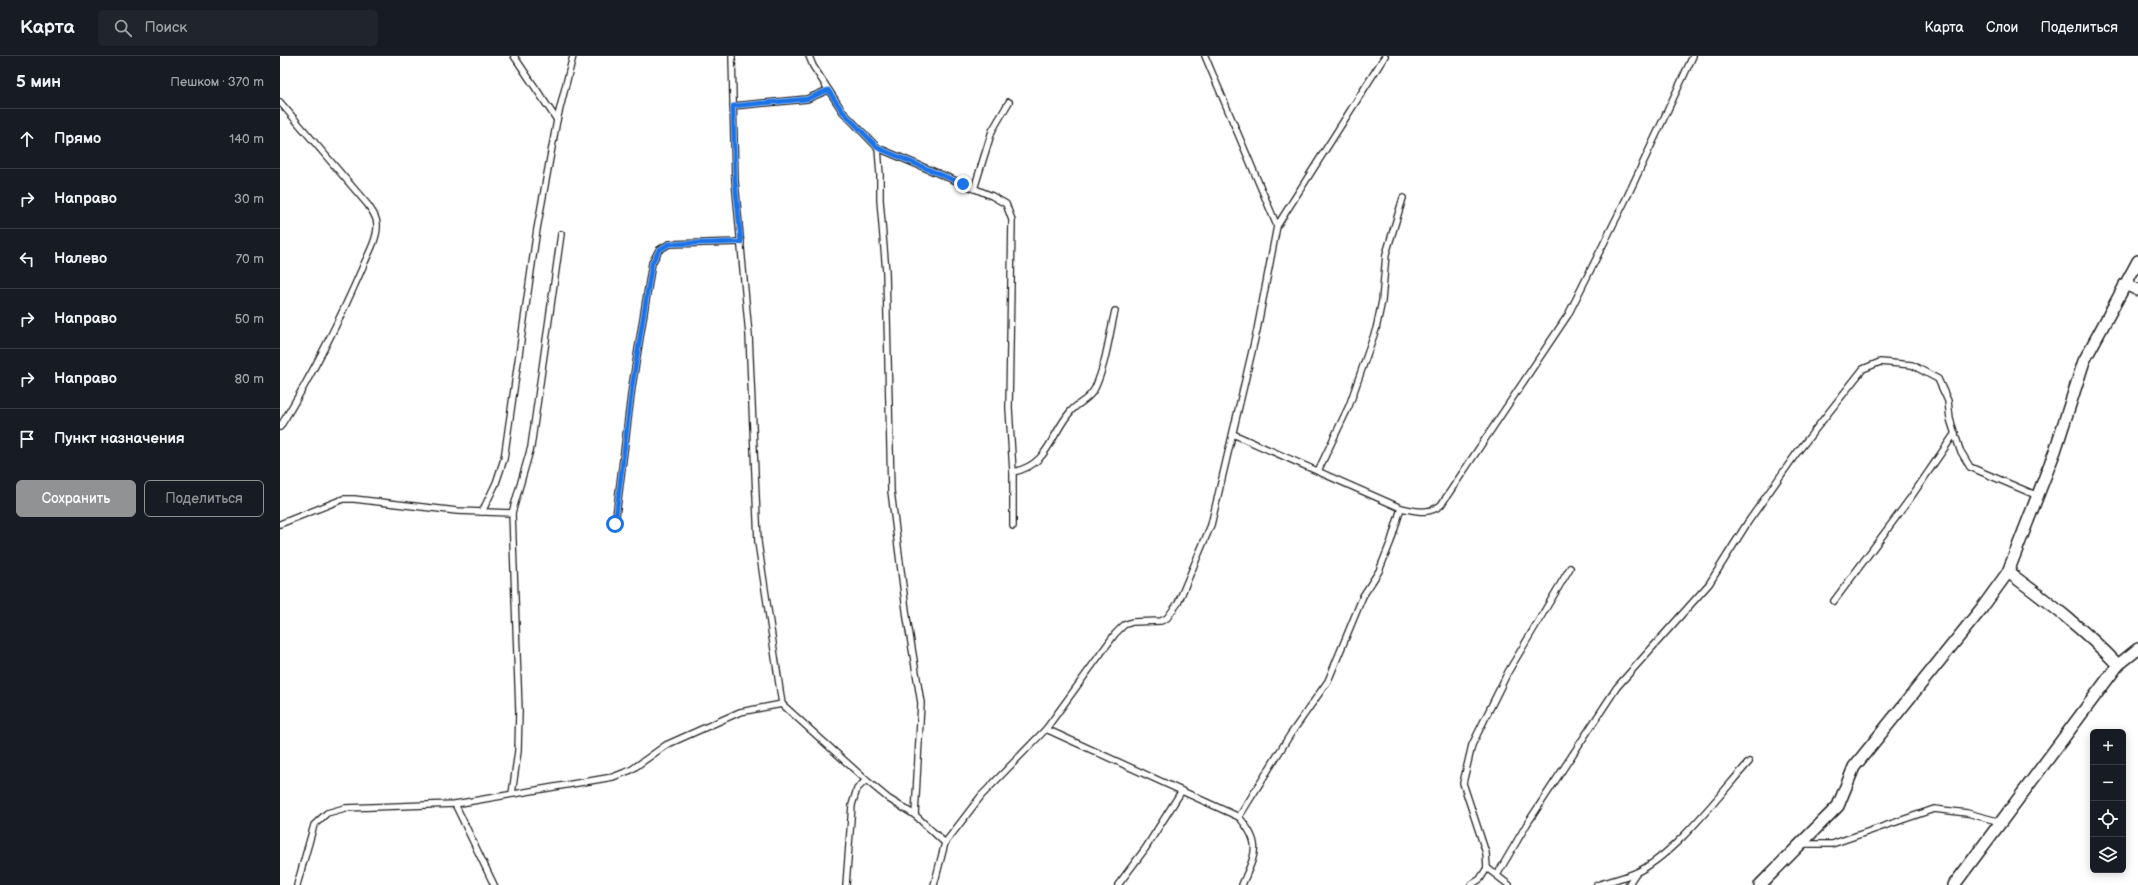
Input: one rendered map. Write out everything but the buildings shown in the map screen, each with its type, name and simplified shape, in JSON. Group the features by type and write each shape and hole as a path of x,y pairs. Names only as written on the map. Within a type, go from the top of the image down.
{"street":[{"path":"1760,885 1838,806 1854,767 1982,608 2008,572 2055,451 2084,361 2138,262"},
{"path":"2125,284 2138,290"},
{"path":"2008,572 2058,610 2099,645 2118,665"},
{"path":"1954,885 2118,665 2138,649"}],"lane":[{"path":"514,56 557,120"},
{"path":"482,512 496,483 509,434 518,351 536,229 557,120 573,56"},
{"path":"732,56 735,181 749,335 758,542 782,704 866,780 889,799 915,815 945,843"},
{"path":"809,56 813,66 843,112 878,148 992,196 1006,204 1012,220 1009,408 1013,472 1013,526"},
{"path":"1205,56 1278,226"},
{"path":"934,885 945,843 981,796 1046,730 1115,634 1124,625 1132,622 1161,621 1167,618 1178,604 1211,525 1257,330 1278,226 1385,56"},
{"path":"1233,434 1402,508 1425,512 1434,511 1441,505 1568,315 1627,197 1693,56"},
{"path":"733,106 807,99 828,90"},
{"path":"280,102 368,205 374,214 377,225 373,242 352,294 312,373 280,427"},
{"path":"974,189 992,132 1008,102"},
{"path":"878,148 880,200 886,272 891,492 907,618 921,703 915,815"},
{"path":"1318,471 1349,406 1376,329 1382,301 1386,254 1403,198"},
{"path":"512,794 518,751 519,704 512,513 531,447 561,234"},
{"path":"615,524 632,387 652,263 659,250 669,244 741,242"},
{"path":"1013,472 1026,470 1039,460 1071,410 1089,398 1100,377 1115,311"},
{"path":"1497,875 1527,824 1617,687 1709,584 1752,516 1796,454 1863,369 1880,362 1912,365 1938,379 1948,401 1950,419 1964,458 1970,467 2038,496"},
{"path":"1834,601 1909,500 1955,433"},
{"path":"280,524 343,499 482,512 512,513"},
{"path":"1239,817 1290,735 1328,681 1363,596 1379,571 1402,508"},
{"path":"1471,885 1480,879 1487,868 1486,853 1463,783 1472,744 1508,672 1570,568"},
{"path":"296,885 314,825 327,813 345,808 455,804 613,777 631,770 666,745 740,712 761,706 782,704"},
{"path":"1046,730 1239,817 1255,838 1255,850 1242,885"},
{"path":"1597,885 1636,873 1664,854 1682,837 1749,762"},
{"path":"846,885 852,805 857,789 866,780"},
{"path":"1118,885 1146,849 1181,792"},
{"path":"455,804 494,885"},
{"path":"1801,844 1832,844 1934,809 1967,813 2001,822"},
{"path":"1487,868 1509,885"},
{"path":"1628,885 1636,873"}],"route":[{"path":"615,524 638,344 652,263 659,250 669,244 741,242 735,181 733,106 807,99 828,90 843,112 878,148 963,184"}]}
